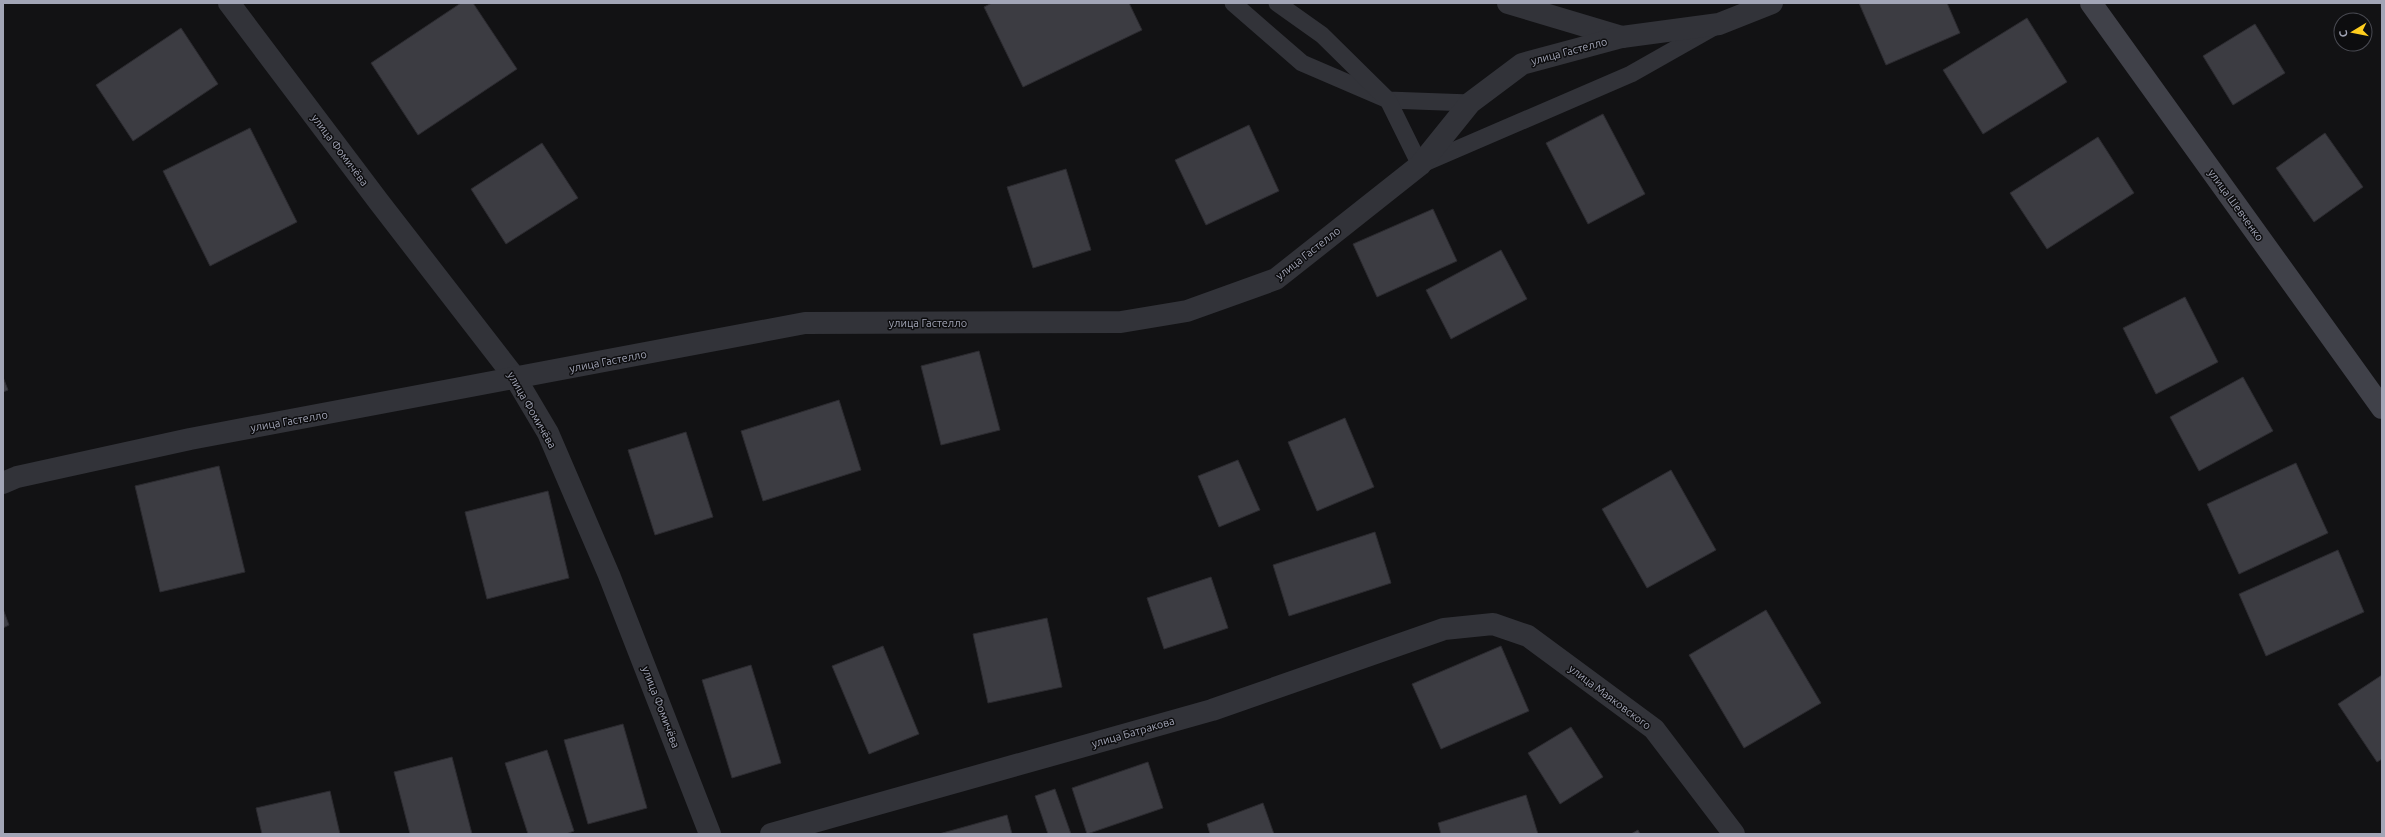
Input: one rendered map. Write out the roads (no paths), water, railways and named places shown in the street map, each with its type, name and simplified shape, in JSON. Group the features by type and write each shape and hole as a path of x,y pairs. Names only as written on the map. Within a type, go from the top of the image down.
{"main road":[{"name":"улица Шевченко","path":"2090,3 2382,408"}],"street":[{"name":"улица Фомичёва","path":"229,3 379,202 516,379 548,433 606,568 710,834"},
{"path":"1508,3 1622,37"},
{"name":"улица Гастелло","path":"3,483 17,477 190,439 516,379 804,323 1120,322 1187,312 1276,279 1420,165 1470,103 1522,64 1622,37 1720,24 1772,3"},
{"name":"улица Батракова","path":"771,834 1212,710 1444,629 1493,624"},
{"name":"улица Маяковского","path":"1493,624 1528,636 1654,729 1734,834"}],"lane":[{"path":"1233,3 1302,63 1388,100 1470,103"},
{"path":"1277,3 1322,36 1388,100 1420,165 1632,74 1720,24"}]}
